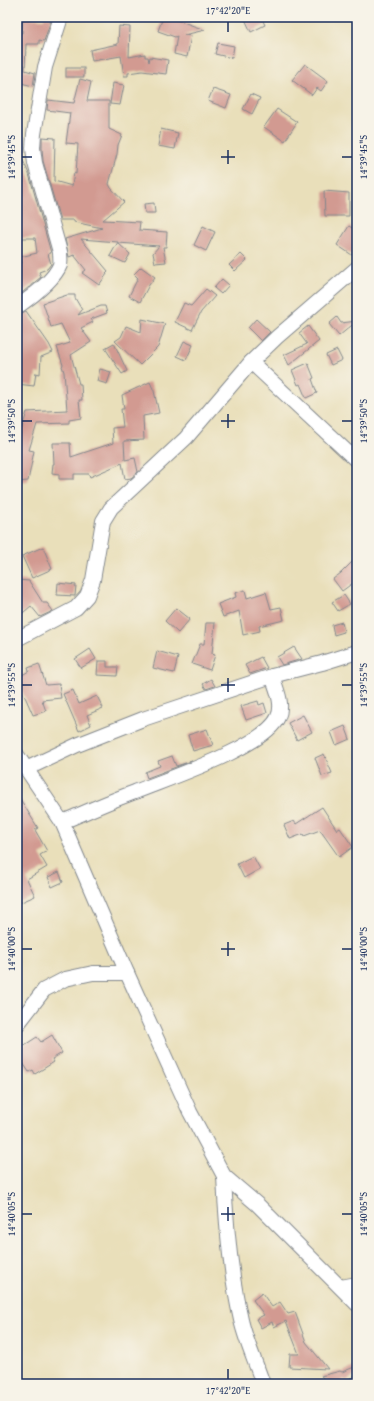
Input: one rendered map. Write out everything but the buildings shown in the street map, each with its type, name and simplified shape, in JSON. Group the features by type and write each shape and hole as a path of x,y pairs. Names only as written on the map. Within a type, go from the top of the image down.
{"street":[{"path":"17,307 31,298 57,270 61,263 60,252 35,163 33,148 34,134 46,66 61,17"},
{"path":"17,639 76,608 87,596 93,580 104,521 111,508 186,438 251,362 277,337 357,268"},
{"path":"251,362 357,461"},
{"path":"26,769 77,745 143,719 272,676 322,664 357,652"},
{"path":"62,822 225,756 257,738 278,718 281,710 272,676"},
{"path":"17,755 62,822 127,973 190,1112 224,1176 258,1205 357,1304"},
{"path":"17,1025 44,990 65,979 92,973 127,973"},
{"path":"224,1176 231,1273 242,1322 262,1384"},
{"path":"341,1287 357,1284"}]}
